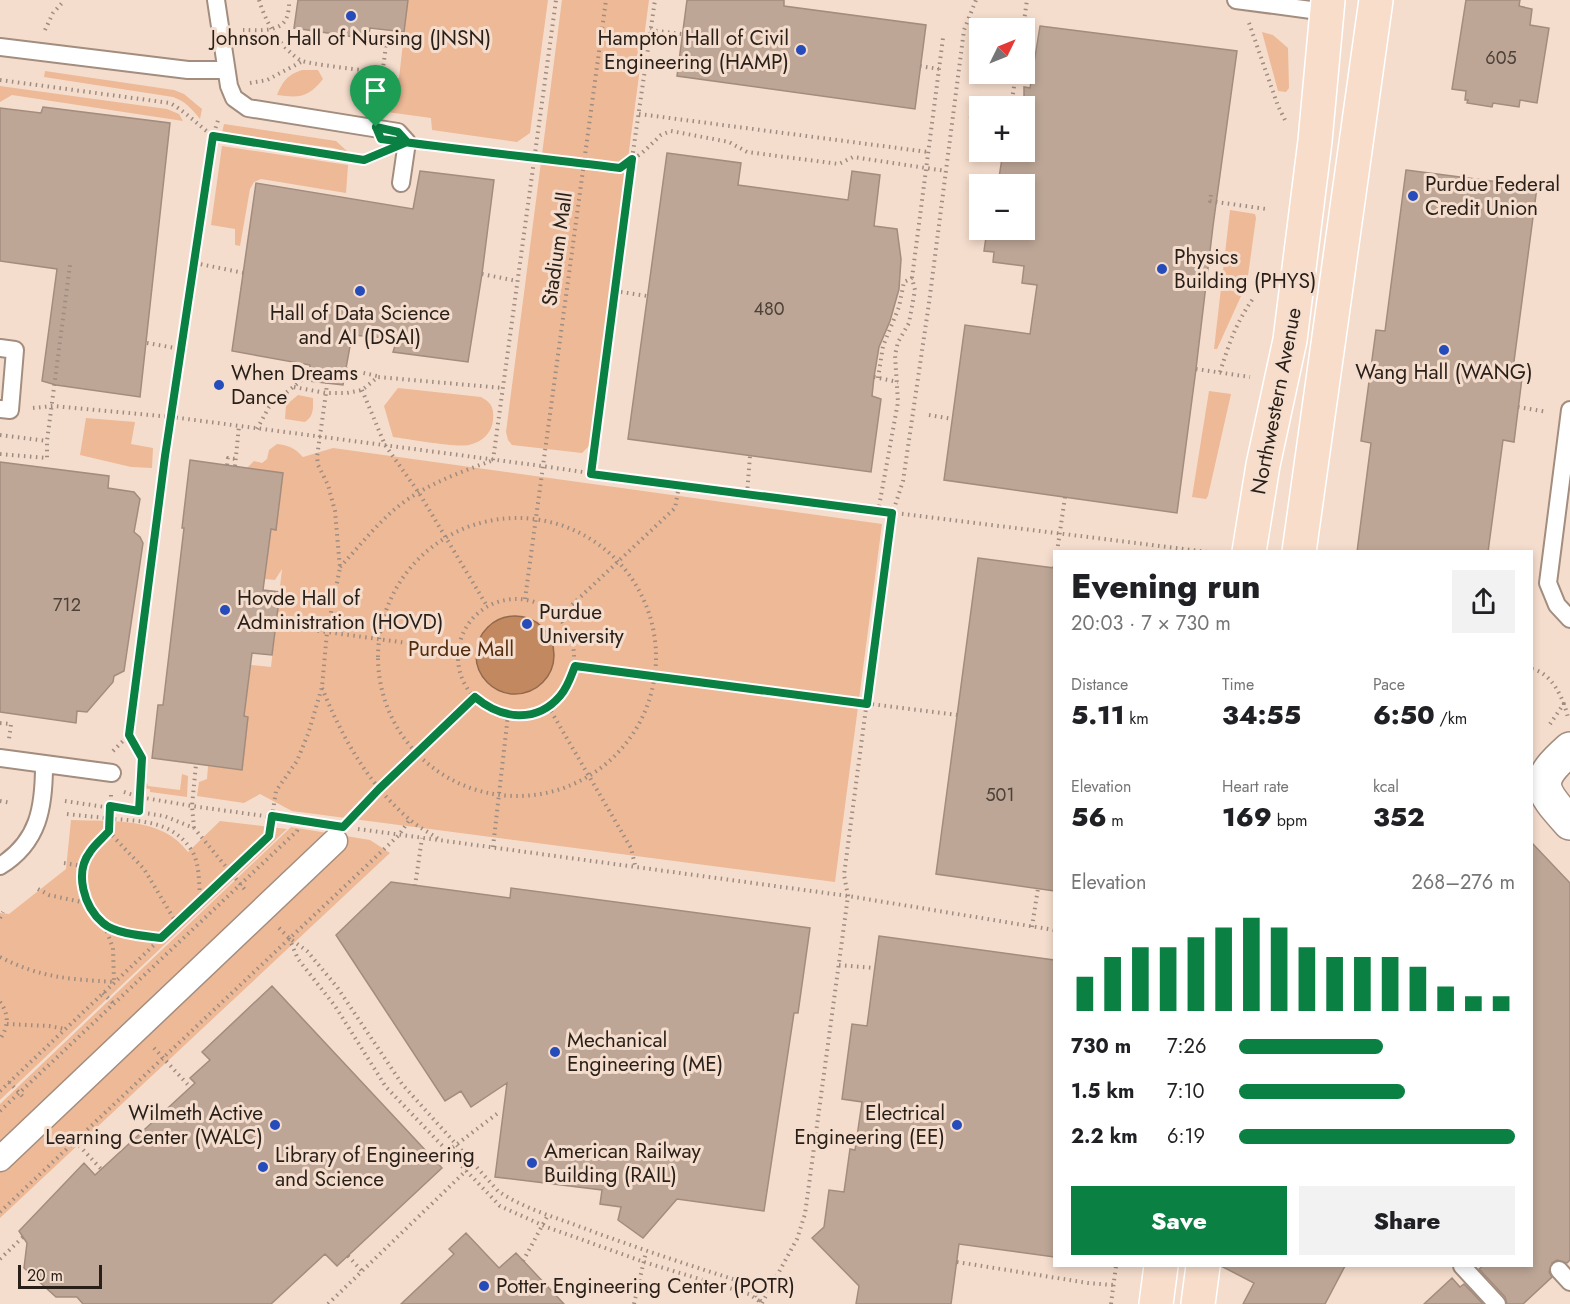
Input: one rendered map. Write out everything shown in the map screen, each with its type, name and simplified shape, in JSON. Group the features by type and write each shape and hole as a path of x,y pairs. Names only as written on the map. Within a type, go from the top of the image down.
{"main road":[{"name":"Northwestern Avenue","path":"1299,550 1376,0"},
{"name":"Northwestern Avenue","path":"1249,550 1263,465 1290,340 1315,141 1327,6"},
{"path":"1156,1304 1161,1267"},
{"path":"1198,1304 1203,1267"}],"street":[{"path":"1569,733 1546,772 1544,783 1546,795 1570,823"},
{"path":"0,1159 339,834"}],"lane":[{"path":"216,0 226,70 234,98 248,108 398,132 407,142 400,183"},
{"path":"1236,0 1327,6"},
{"path":"0,47 188,70 226,70"},
{"path":"0,348 15,350 5,410"},
{"path":"1570,410 1548,583 1557,605 1570,619"},
{"path":"0,758 112,780"},
{"path":"0,866 22,848 32,833 44,796 44,765"},
{"path":"1463,1267 1497,1304"}],"path":[{"path":"259,0 271,29 301,62"},
{"path":"493,460 556,0"},
{"name":"Stadium Mall","path":"525,599 606,0"},
{"path":"591,474 655,0"},
{"path":"763,1303 797,1239 805,1214 848,896 844,876 892,513 903,481 964,30 976,0"},
{"path":"1024,18 1027,0"},
{"path":"44,33 49,20 62,3"},
{"path":"243,30 271,29 279,26 286,20 290,4"},
{"path":"1249,23 1278,106 1288,125"},
{"path":"376,127 388,30"},
{"path":"650,30 682,34"},
{"path":"878,512 898,402 896,355 898,342 909,323 915,290 912,278 944,38"},
{"path":"250,84 267,80 301,62 382,72"},
{"path":"920,66 939,69"},
{"path":"36,84 37,78"},
{"path":"0,80 170,103 184,110 199,126 213,136 364,160 407,142 620,168 642,153 661,135 671,131 729,142 747,152 839,164 853,157 946,171"},
{"path":"639,114 928,152"},
{"path":"139,811 142,758 129,735 165,456 213,136 219,117"},
{"path":"1211,195 1210,201 1266,209"},
{"path":"195,263 244,273"},
{"path":"0,454 47,458 47,441 70,265"},
{"path":"482,274 517,281"},
{"path":"898,382 876,378 884,346 899,307 904,282 912,278"},
{"path":"615,291 647,296"},
{"path":"1220,372 1233,332 1254,297"},
{"path":"147,343 181,349"},
{"path":"346,369 378,376 503,388"},
{"path":"1196,369 1255,377"},
{"path":"257,429 269,407 310,373"},
{"path":"294,387 326,393 347,393 362,390 378,376"},
{"path":"0,1091 269,836 276,791 297,761 322,687 327,632 340,568 335,511 317,458 327,383"},
{"path":"362,390 384,445 419,493 487,606"},
{"path":"5,410 53,406 172,417 878,512 1189,550"},
{"path":"1518,407 1551,412"},
{"path":"929,415 952,419"},
{"path":"235,466 239,426"},
{"path":"0,435 47,441"},
{"path":"747,494 750,456"},
{"path":"227,465 228,458 236,459"},
{"path":"340,568 396,508 439,482 493,460"},
{"path":"559,617 675,508 680,486"},
{"path":"1057,550 1065,497"},
{"path":"519,518 550,522 580,533 593,541 617,561 642,596 650,615 657,657 656,676 650,700 629,742 590,775 546,795 511,798 472,790 445,778 429,766 393,719 385,700 379,670 380,624 386,605 405,572 431,547 446,537 489,520 519,518"},
{"path":"506,599 525,599 543,605 559,617 569,632 575,666 560,697 548,706 522,716 508,715 487,707 465,686 459,669 458,650 463,632 473,617 487,606 506,599"},
{"path":"276,625 458,650"},
{"path":"575,666 957,716"},
{"path":"1533,669 1539,670 1548,679 1565,702 1569,733"},
{"path":"322,687 365,772 410,819 440,841"},
{"path":"339,834 379,789 475,697"},
{"path":"548,706 631,848 635,865"},
{"path":"493,848 508,715"},
{"path":"0,723 11,724 9,740"},
{"path":"111,753 129,735"},
{"path":"194,828 192,806 195,764"},
{"path":"112,780 109,831 144,868 177,924"},
{"path":"121,791 139,797 192,806 300,820 339,834 399,835 635,865 848,896 1053,930"},
{"path":"44,796 164,816 194,828 262,909 289,938 307,951 337,987 402,1084 498,1191 548,1215 646,1252 739,1281 750,1288 763,1303"},
{"path":"0,801 11,803"},
{"path":"67,814 146,821 174,831 193,852 200,901"},
{"path":"0,1212 399,835 410,819"},
{"path":"0,1111 297,831 300,820"},
{"path":"109,831 89,852 83,866 86,903 104,924 113,948 114,982"},
{"path":"415,886 422,838"},
{"path":"64,863 83,866"},
{"path":"1032,927 1038,888"},
{"path":"38,889 49,895 86,903"},
{"path":"0,918 3,912"},
{"path":"104,924 137,936 161,938"},
{"path":"289,938 298,959 335,1006 386,1087 500,1206 544,1226 644,1262 748,1294 763,1303"},
{"path":"0,957 46,976 69,980 114,982"},
{"path":"839,965 874,968"},
{"path":"0,1002 5,1009 7,1024 0,1039"},
{"path":"7,1024 65,1029"},
{"path":"164,1058 190,1087"},
{"path":"448,1151 498,1113"},
{"path":"75,1141 101,1169"},
{"path":"328,1304 474,1163"},
{"path":"523,1261 548,1215"},
{"path":"0,1259 23,1237"},
{"path":"634,1304 646,1252"},
{"path":"348,1256 362,1271"},
{"path":"957,1262 1113,1285"},
{"path":"1111,1304 1116,1267"}],"green space":[{"path":"408,0 548,0 530,133 517,142 432,130 431,118 387,112 391,77 399,78"},
{"path":"562,0 649,0 590,445 582,453 512,445 506,432"},
{"path":"1262,32 1273,35 1288,48 1289,88 1286,92 1278,91"},
{"path":"302,70 318,70 323,79 313,90 303,95 277,95 286,79"},
{"path":"45,71 174,90 184,94 202,109 200,119 188,106 173,97 44,77"},
{"path":"0,86 167,109 179,114 183,121 12,95 0,102"},
{"path":"224,124 336,141 348,152 222,133"},
{"path":"222,146 348,165 346,193 261,179 254,182 250,189 240,246 235,245 235,229 211,225"},
{"path":"1230,210 1255,214 1256,218 1247,283 1217,349 1214,349"},
{"path":"398,388 481,397 488,401 493,409 491,429 478,442 463,446 393,437 384,406"},
{"path":"1209,391 1231,394 1206,499 1192,497"},
{"path":"298,395 313,398 311,415 305,422 285,419 286,405"},
{"path":"86,418 135,422 131,444 153,448 152,468 131,467 80,455"},
{"name":"Purdue Mall","path":"277,444 297,451 303,457 333,448 882,524 835,882 292,811 260,794 244,803 197,796 199,782 207,779 208,766 242,770 248,717 244,716 251,665 271,667 282,569 275,580 265,579 271,529 276,529 283,473 247,468 254,461 262,463 267,459 269,450"},
{"path":"182,774 188,776 187,797 150,792 150,789 141,786 147,783 148,786 180,790"},
{"path":"71,820 135,823 150,827 177,840 188,852 220,821 287,829 0,1100 0,913 9,914 66,869"},
{"path":"291,827 370,840 390,853 0,1218 0,1104"}],"shaded area":[{"path":"515,616 530,619 543,627 551,640 554,655 551,670 543,683 530,691 515,694 500,691 487,683 479,670 476,655 479,640 487,627 500,619"}],"building":[{"name":"Johnson Hall of Nursing (JNSN)","path":"298,0 408,0 404,32 370,28 368,39 294,28"},
{"name":"Hampton Hall of Civil Engineering (HAMP)","path":"687,0 784,0 784,6 926,25 915,109 677,76"},
{"path":"1466,0 1520,0 1519,6 1532,9 1530,25 1549,28 1537,103 1520,100 1519,107 1493,103 1492,107 1467,103 1466,91 1452,89"},
{"name":"Physics Building (PHYS)","path":"1040,26 1237,51 1177,513 944,480 965,325 1030,334 1037,285 1022,283 1024,266 993,262 994,252 984,251 986,240 1035,240 1035,174 1000,174 1001,162 1035,162 1035,96 1024,96 1024,87 1030,88 1031,84 1035,84 1035,57"},
{"path":"43,107 170,123 140,397 42,381 57,269 0,261 0,108 41,113"},
{"path":"667,153 741,163 738,185 848,200 852,171 880,175 874,226 897,229 901,259 899,289 890,321 879,347 874,377 872,396 881,399 871,472 628,439"},
{"name":"Wang Hall (WANG)","path":"1406,170 1537,187 1513,369 1523,370 1514,442 1503,440 1488,550 1357,550 1371,443 1361,441 1376,330 1385,331"},
{"name":"Hall of Data Science and AI (DSAI)","path":"420,171 494,180 468,362 393,352 397,339 352,335 343,385 309,381 310,365 232,351 256,183 413,209"},
{"name":"Hovde Hall of Administration (HOVD)","path":"190,460 283,473 276,530 271,529 263,590 280,592 272,655 252,653 244,716 248,717 242,770 152,758 158,705 163,705"},
{"path":"0,462 109,476 108,488 134,492 140,499 134,532 143,543 124,671 114,676 113,682 87,712 77,711 76,723 0,712"},
{"path":"978,558 1053,568 1053,891 936,874"},
{"path":"1533,844 1570,883 1570,1260 1567,1263 1557,1260 1552,1263 1549,1272 1552,1277 1523,1304 1507,1304 1505,1297 1479,1269 1482,1267 1533,1267"},
{"name":"Mechanical Engineering (ME)","path":"391,882 510,898 511,888 810,928 798,1013 794,1013 764,1211 677,1199 643,1238 618,1220 621,1207 600,1204 602,1190 495,1177 507,1083 471,1107 461,1091 445,1101 336,935"},
{"name":"Electrical Engineering (EE)","path":"879,936 1053,960 1053,1257 959,1244 951,1304 856,1304 859,1286 812,1238 824,1227 829,1190 844,1192 850,1149 855,1150 862,1102 842,1099 852,1024 867,1026"},
{"name":"Wilmeth Active Learning Center (WALC)","path":"272,986 442,1168 337,1266 325,1254 271,1304 83,1304 77,1297 56,1297 24,1268 27,1243 19,1231 84,1163 95,1175 195,1083 190,1078 210,1060 202,1052"},
{"name":"Potter Engineering Center (POTR)","path":"466,1233 499,1268 516,1253 564,1304 401,1304 454,1254 449,1249"},
{"path":"1223,1267 1344,1267 1325,1304 1243,1304 1254,1283"},
{"path":"1452,1278 1460,1287 1464,1284 1483,1304 1424,1304"}],"place":[{"name":"Johnson Hall of Nursing (JNSN)","path":"351,16"},
{"name":"Hampton Hall of Civil Engineering (HAMP)","path":"801,50"},
{"name":"Purdue Federal Credit Union","path":"1413,196"},
{"name":"Physics Building (PHYS)","path":"1162,269"},
{"name":"Hall of Data Science and AI (DSAI)","path":"360,291"},
{"name":"Wang Hall (WANG)","path":"1444,350"},
{"name":"When Dreams Dance","path":"219,385"},
{"name":"Hovde Hall of Administration (HOVD)","path":"225,610"},
{"name":"Purdue University","path":"527,624"},
{"name":"Mechanical Engineering (ME)","path":"555,1052"},
{"name":"Wilmeth Active Learning Center (WALC)","path":"275,1125"},
{"name":"Electrical Engineering (EE)","path":"957,1125"},
{"name":"American Railway Building (RAIL)","path":"532,1163"},
{"name":"Library of Engineering and Science","path":"263,1167"},
{"name":"Potter Engineering Center (POTR)","path":"484,1286"}],"route":[{"path":"376,127 381,139 407,142 534,159 620,168 632,159 591,474 892,513 867,704 575,666 560,697 536,712 522,716 508,715 487,707 475,697 379,789 343,827 272,816 269,836 177,924 161,938 137,936 104,924 86,903 82,877 83,866 89,852 109,831 110,806 139,811 142,758 129,735 165,456 213,136 354,160 364,160 407,142 398,132 376,127"}]}
